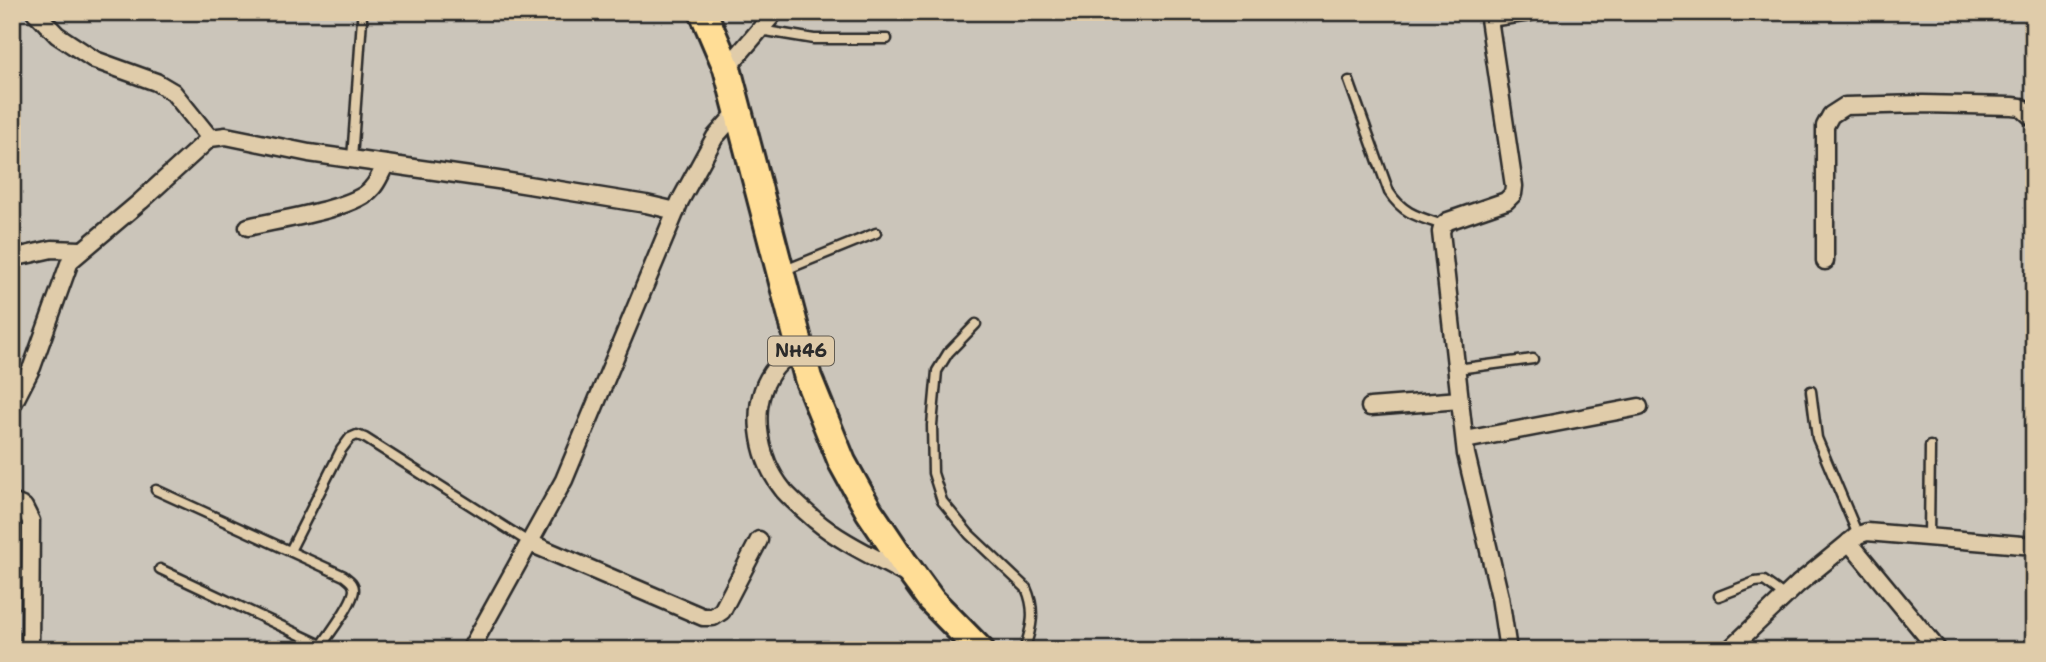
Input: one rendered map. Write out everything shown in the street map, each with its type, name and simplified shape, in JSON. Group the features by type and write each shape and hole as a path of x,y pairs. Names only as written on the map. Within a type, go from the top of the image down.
{"highway":[{"name":"NH46","path":"704,12 727,68 808,378 842,462 869,511 915,579 931,600 980,650"}],"street":[{"path":"35,12 57,35 95,60 156,82 173,92 210,138"},
{"path":"727,68 775,12"},
{"path":"1508,650 1500,597 1465,440 1441,242 1443,225 1448,221 1506,201 1513,194 1488,15 1530,12"},
{"path":"1825,261 1825,126 1831,115 1845,106 1923,104 2021,107 2034,119"},
{"path":"470,650 564,480 676,211 715,137 738,111"},
{"path":"12,407 32,367 69,261 132,209 210,138 226,136 676,211"},
{"path":"248,227 344,205 362,198 372,189 386,164"},
{"path":"12,258 52,249 80,250"},
{"path":"800,346 776,367 762,395 758,433 768,464 784,490 817,521 915,579"},
{"path":"1370,407 1460,400"},
{"path":"1465,440 1639,407"},
{"path":"12,502 24,507 31,521 30,650"},
{"path":"1729,650 1785,596 1853,538 1867,532 2034,546"},
{"path":"1853,538 1938,650"},
{"path":"530,543 703,617 713,617 722,611 759,540"}],"lane":[{"path":"352,159 362,19"},
{"path":"760,30 814,39 887,39"},
{"path":"1349,81 1389,192 1398,206 1411,214 1443,225"},
{"path":"781,272 876,233"},
{"path":"976,324 948,352 937,371 932,425 933,473 942,501 969,534 1026,588 1031,600 1033,624 1024,650"},
{"path":"1456,369 1533,359"},
{"path":"1811,391 1817,438 1853,538"},
{"path":"290,551 341,450 349,438 357,435 530,543"},
{"path":"1929,538 1930,446"},
{"path":"156,490 351,582 354,589 351,600 322,645"},
{"path":"160,569 332,650"},
{"path":"1719,596 1764,581 1785,596"}]}
